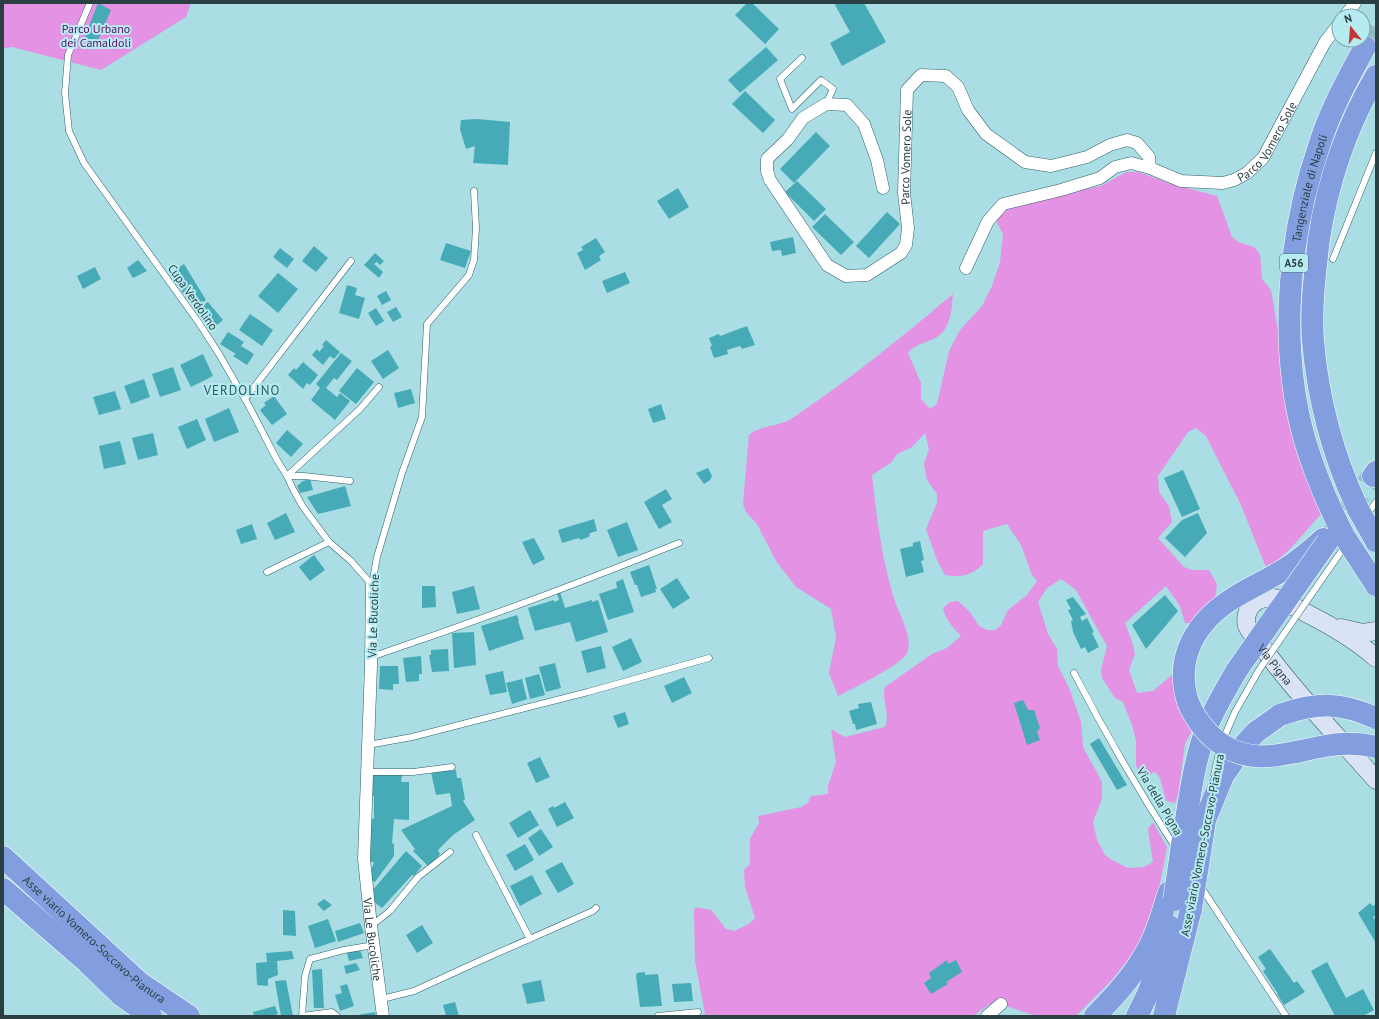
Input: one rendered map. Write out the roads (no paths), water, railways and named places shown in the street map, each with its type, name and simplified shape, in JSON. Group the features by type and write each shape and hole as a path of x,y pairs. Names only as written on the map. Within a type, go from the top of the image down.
{"highway":[{"name":"Tangenziale di Napoli","path":"1364,48 1344,85 1331,115 1320,142 1310,175 1297,237 1289,328 1293,385 1298,410 1313,465 1330,508 1349,527 1376,541"},
{"name":"Tangenziale di Napoli","path":"1376,76 1354,121 1330,187 1319,239 1313,290 1313,340 1315,364 1322,403 1334,450 1343,475 1349,527 1376,585"},
{"path":"1313,290 1332,259"},
{"path":"1349,527 1285,569 1234,598 1205,622 1198,630 1188,650 1185,662 1184,682 1188,702 1197,720 1211,737 1228,748 1244,754 1256,757 1278,756 1338,744 1366,744 1376,747"},
{"name":"Asse viario Vomero-Soccavo-Pianura","path":"1164,1016 1191,846 1197,763 1204,735 1225,690 1237,670 1349,527"},
{"path":"1191,846 1223,776 1234,759 1256,732 1280,715 1297,709 1326,705 1351,709 1376,718"},
{"name":"Asse viario Vomero-Soccavo-Pianura","path":"3,857 140,983 189,1016"},
{"name":"Asse viario Vomero-Soccavo-Pianura","path":"3,889 87,962 122,996 151,1016"},
{"path":"1095,1016 1125,984 1143,958 1156,931 1181,903"},
{"path":"1180,1016 1189,955 1181,903"},
{"name":"Asse viario Vomero-Soccavo-Pianura","path":"1137,1016 1147,997 1181,903"}],"main road":[{"name":"Via Pigna","path":"1376,658 1327,624 1279,599 1271,597 1263,598 1254,602 1250,607 1246,619 1250,631 1281,672 1376,780"},
{"name":"Via Pigna","path":"1327,624 1363,633 1376,631"}],"street":[{"name":"Parco Vomero Sole","path":"966,268 988,221 1003,204 1061,190 1100,178 1115,167 1130,164 1150,168 1181,181 1223,184 1247,173 1263,158 1325,42 1331,34"},
{"name":"Parco Vomero Sole","path":"883,188 877,160 864,124 847,105 826,104 803,118 788,139 767,159 767,171 770,180 827,265 846,276 867,275 901,253 906,245 908,228 904,192 907,90 921,76 946,76 958,87 968,110 986,134 1025,162 1051,166 1087,157 1110,145 1127,140 1137,143 1149,157 1150,168"},
{"name":"Via Le Bucoliche","path":"372,584 364,859 383,1016"},
{"path":"986,1016 1001,1004"}],"lane":[{"name":"Cupa Verdolino","path":"90,3 68,55 66,93 69,131 84,163 199,323 219,354 246,400 303,507 329,542 351,561 372,584"},
{"path":"802,58 780,79 792,109 820,80 833,89 826,104"},
{"path":"1332,259 1376,153"},
{"name":"Via Le Bucoliche","path":"372,584 377,557 402,473 422,417 427,324 469,275 474,260 476,228 474,191"},
{"path":"246,400 351,261"},
{"path":"287,476 360,409 379,387"},
{"path":"287,476 304,476 350,481"},
{"name":"Asse viario Vomero-Soccavo-Pianura","path":"1191,846 1223,738 1235,712 1259,670 1313,592 1349,527"},
{"path":"267,572 329,542"},
{"path":"371,657 420,641 605,573 679,543"},
{"path":"368,745 412,737 588,692 709,658"},
{"name":"Via della Pigna","path":"1074,673 1094,712 1148,804 1191,846 1218,916 1286,1016"},
{"path":"367,772 413,772 452,767"},
{"path":"476,835 530,939"},
{"path":"371,926 390,911 418,877 450,852"},
{"path":"382,999 414,991 593,911 596,908"},
{"path":"337,1016 332,1012 302,1016 304,976 310,959 344,950 374,945"},
{"path":"658,1016 698,1012"}],"tunnel":[{"path":"1371,37 1376,28"},
{"path":"1329,539 1373,476"}],"district":[{"name":"VERDOLINO","path":"242,390"}],"park label":[{"name":"Parco Urbano dei Camaldoli","path":"96,35"}]}
